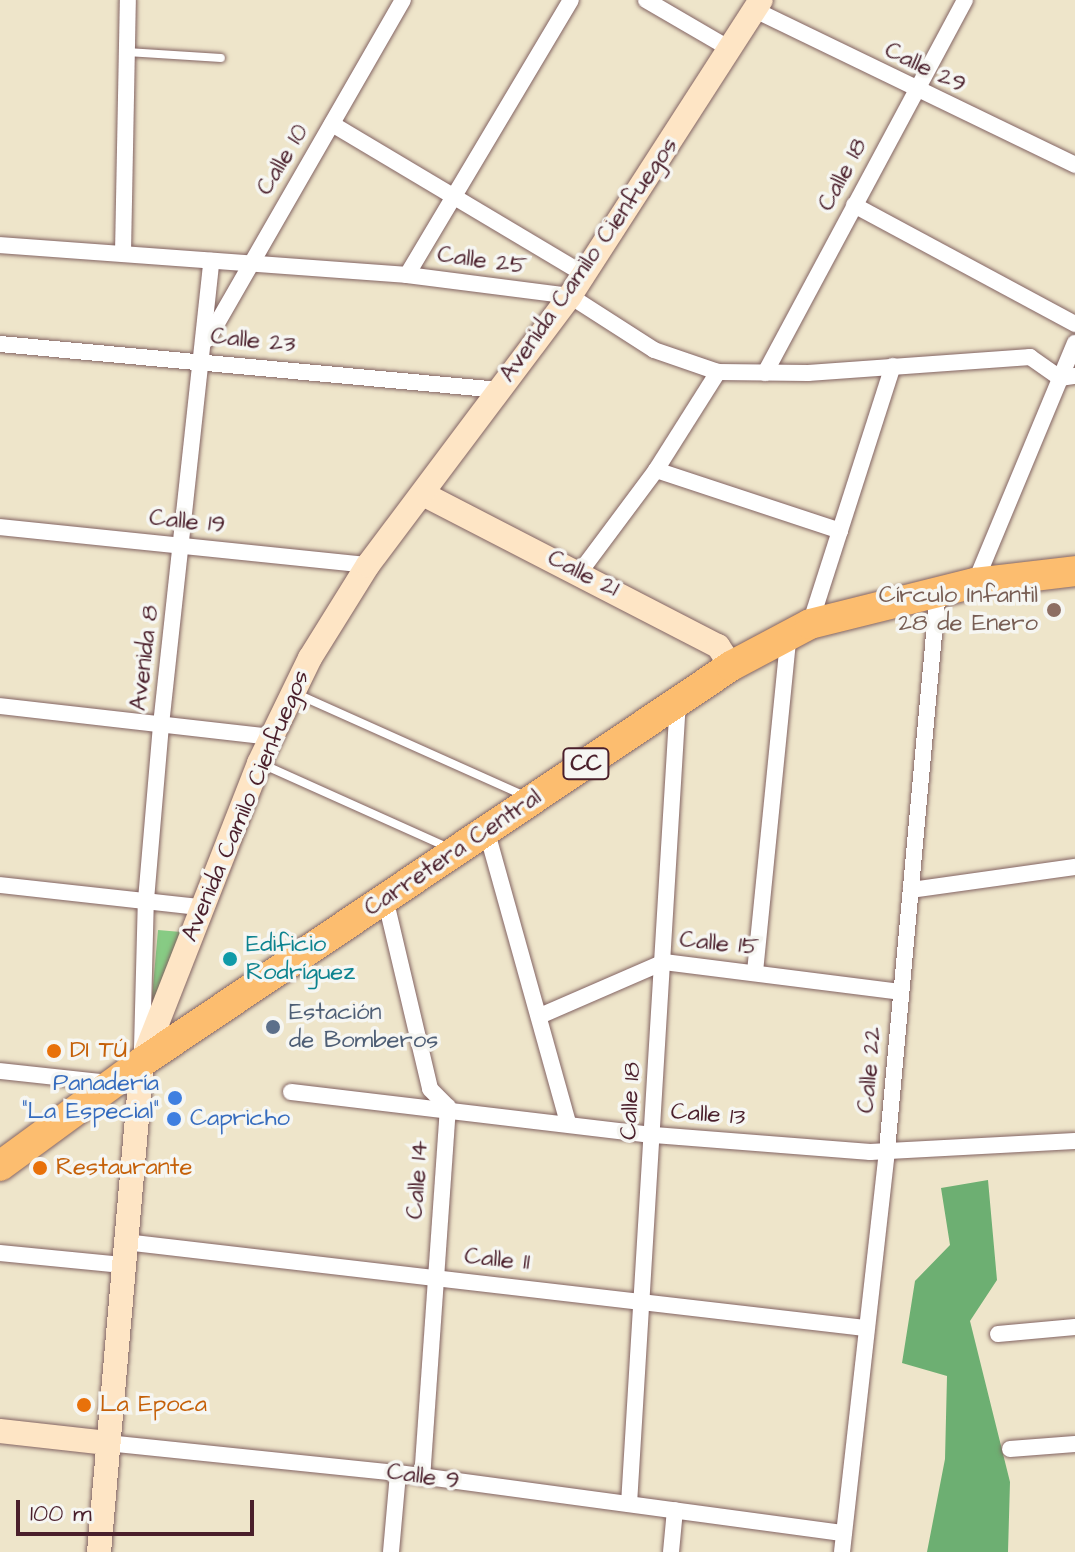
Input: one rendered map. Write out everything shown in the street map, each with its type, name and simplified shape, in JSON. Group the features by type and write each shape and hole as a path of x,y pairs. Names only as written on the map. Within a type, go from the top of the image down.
{"highway":[{"name":"Carretera Central","path":"0,1166 142,1062 731,666 799,629 975,583 1075,571"}],"main road":[{"name":"Avenida Camilo Cienfuegos","path":"99,1552 142,1062 200,907 270,737 292,692 368,565 425,495 570,296 732,50 758,5"},
{"name":"Calle 21","path":"425,495 580,572 718,646 731,666"},
{"path":"166,998 186,1022 203,1021"},
{"name":"Calle 9","path":"0,1431 107,1443"}],"street":[{"path":"123,253 128,0"},
{"name":"Calle 10","path":"205,352 250,263 403,0"},
{"path":"407,275 571,0"},
{"path":"646,0 732,50"},
{"name":"Calle 18","path":"765,373 965,0"},
{"name":"Calle 29","path":"758,5 915,91 1075,165"},
{"path":"332,124 456,195 584,274"},
{"path":"854,205 1075,324"},
{"name":"Calle 25","path":"0,245 407,275 570,296 654,350 718,372 765,373 1030,357 1068,377"},
{"name":"Avenida 8","path":"142,1062 146,900 161,725 205,352 211,261"},
{"path":"975,583 1068,377 1075,343"},
{"name":"Calle 23","path":"0,344 205,352 500,390"},
{"path":"755,972 799,629 840,531 893,366"},
{"path":"580,572 656,470 718,372"},
{"path":"656,470 840,531"},
{"name":"Calle 19","path":"0,527 368,565"},
{"name":"Calle 22","path":"842,1552 887,1150 938,591"},
{"name":"Calle 18","path":"629,1504 654,1135 678,701"},
{"path":"0,706 270,737"},
{"path":"486,829 542,1015 568,1122"},
{"path":"911,890 1075,867"},
{"path":"0,885 200,907"},
{"path":"385,898 430,1089 448,1107"},
{"name":"Calle 15","path":"542,1015 664,962 900,992"},
{"path":"0,1071 115,1084"},
{"name":"Calle 13","path":"291,1092 448,1107 654,1135 887,1150 1003,1148 1075,1141"},
{"name":"Calle 14","path":"422,1477 448,1107"},
{"name":"Calle 11","path":"0,1253 123,1254 435,1278 642,1299 865,1328"},
{"path":"998,1334 1075,1327"},
{"name":"Calle 9","path":"107,1443 398,1473 844,1533"},
{"path":"1010,1449 1075,1444"},
{"path":"391,1552 398,1473"},
{"path":"671,1552 675,1510"}],"lane":[{"path":"126,52 221,58"},
{"path":"292,692 533,799"},
{"path":"259,763 455,850"}],"green space":[{"path":"158,930 181,932 151,1009"},
{"path":"988,1180 997,1280 970,1321 1010,1482 1008,1552 927,1552 945,1459 947,1376 902,1363 915,1281 950,1245 941,1188"}],"place":[{"name":"Círculo Infantil 28 de Enero","path":"1054,610"},
{"name":"Edificio Rodríguez","path":"230,959"},
{"name":"Estación de Bomberos","path":"273,1027"},
{"name":"DI TÚ","path":"54,1051"},
{"name":"Panadería \"La Especial\"","path":"175,1098"},
{"name":"Capricho","path":"174,1119"},
{"name":"Restaurante","path":"40,1168"},
{"name":"La Epoca","path":"84,1405"}]}
